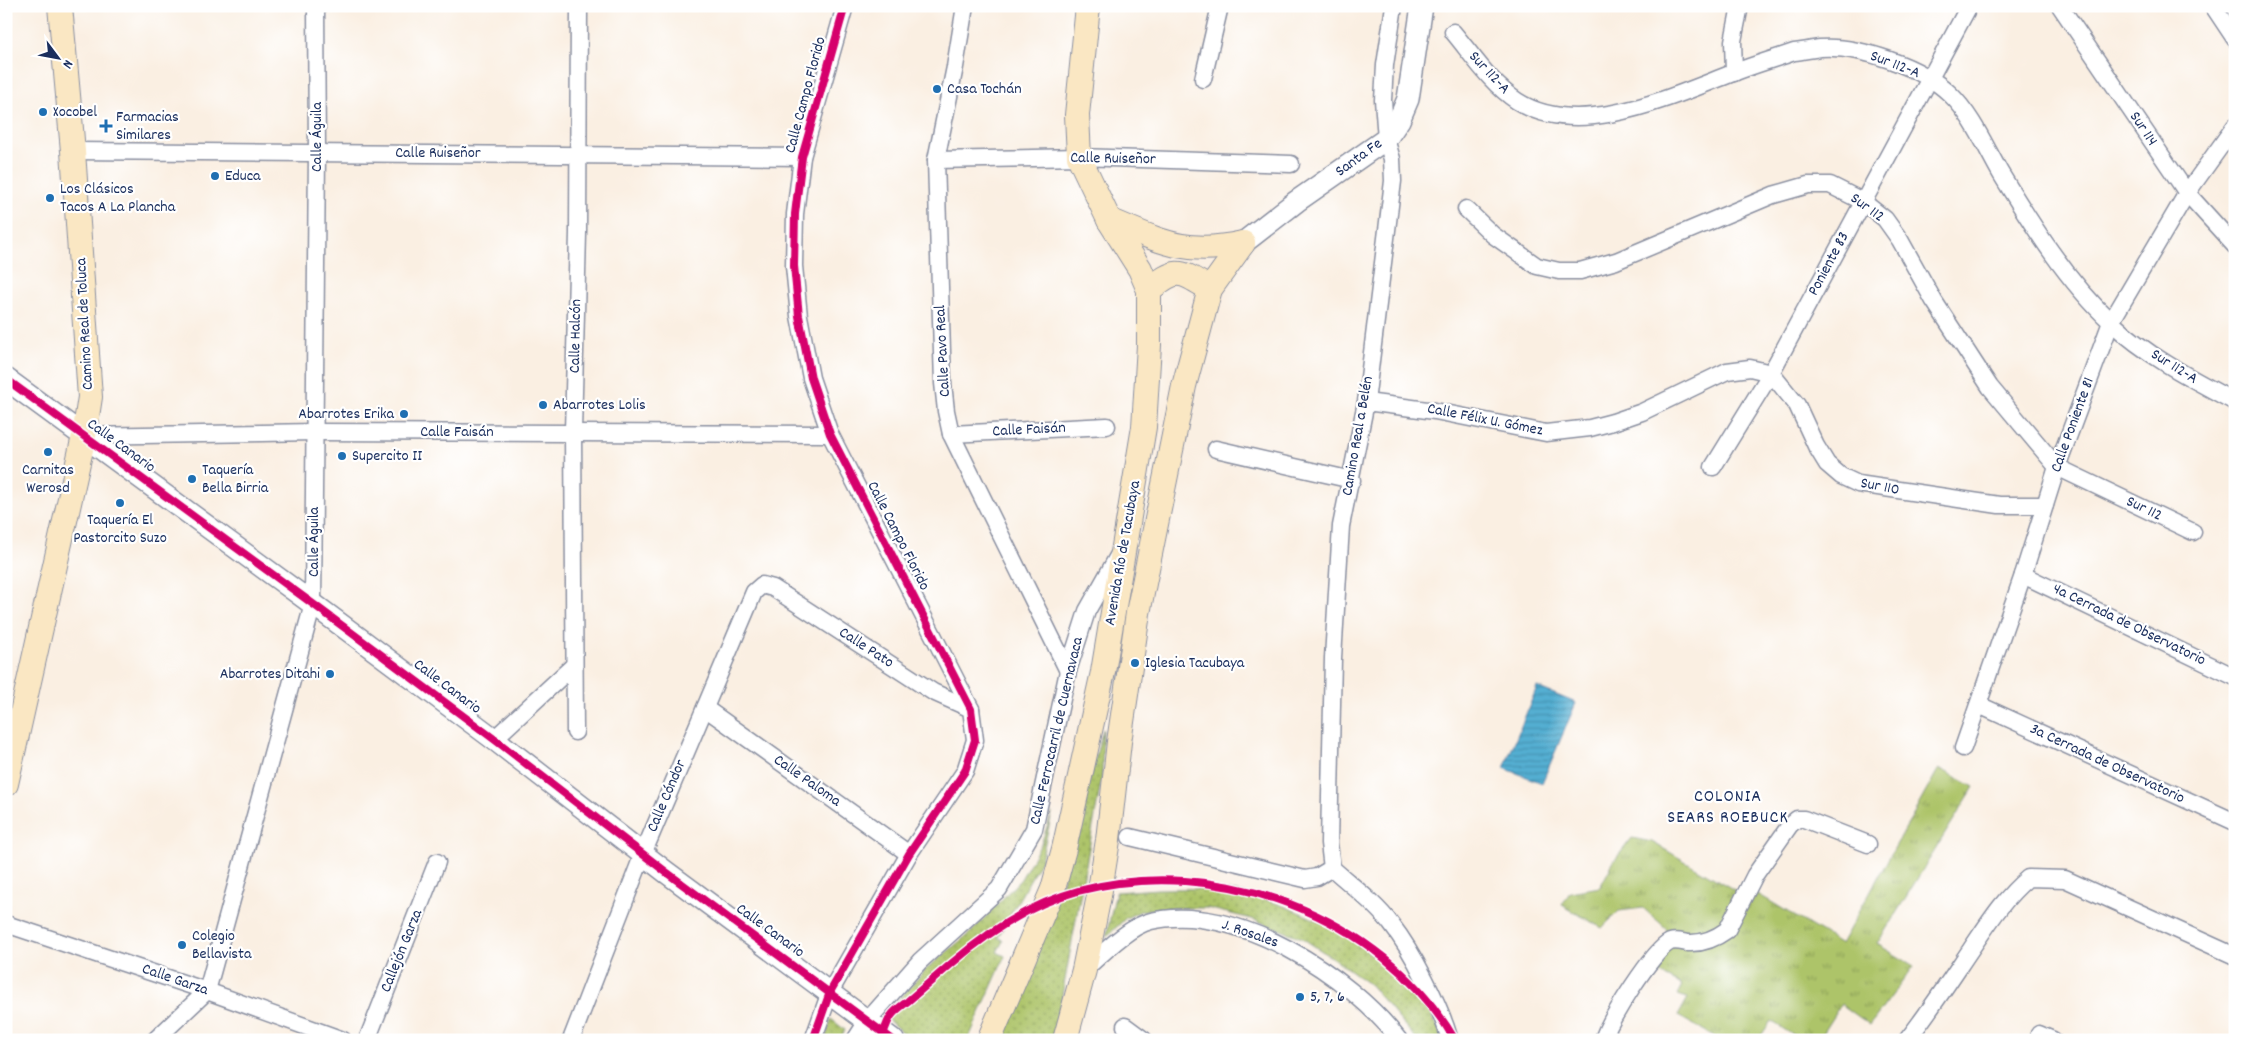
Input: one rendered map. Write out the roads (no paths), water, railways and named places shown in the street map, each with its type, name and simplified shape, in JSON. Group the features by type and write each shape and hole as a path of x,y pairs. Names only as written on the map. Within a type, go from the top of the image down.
{"main road":[{"name":"Camino Real de Toluca","path":"6,784 11,735 84,436 90,397 74,151 60,6"},
{"name":"Avenida Río de Tacubaya","path":"989,1040 1053,890 1064,849 1102,672 1144,427 1149,344 1149,290 1140,269 1109,220 1079,157 1077,115 1088,6"},
{"path":"1109,220 1161,242 1198,249 1219,248 1243,242"},
{"name":"Avenida Río de Tacubaya","path":"1065,1040 1084,970 1108,840 1119,742 1138,613 1177,420 1210,290 1243,242"},
{"path":"1149,290 1163,278 1176,273 1186,274 1210,290"},
{"path":"1072,1040 1076,1001"}],"street":[{"name":"Calle Águila","path":"207,991 314,604 316,6"},
{"name":"Calle Halcón","path":"575,732 574,432 579,6"},
{"name":"Calle Campo Florido","path":"813,1040 830,992 909,854 965,771 975,740 972,709 830,434 810,378 799,316 794,266 795,214 802,157 845,6"},
{"name":"Calle Pavo Real","path":"965,6 936,160 943,383 946,411 952,434 1068,672"},
{"path":"1203,79 1220,6"},
{"name":"Camino Real a Belén","path":"1332,868 1329,843 1334,658 1341,526 1352,480 1366,402 1394,181 1392,159 1386,140 1383,100 1386,56 1394,6"},
{"name":"Santa Fe","path":"1243,242 1297,201 1386,140 1399,120 1408,98 1422,6"},
{"path":"1734,73 1733,41 1740,6"},
{"name":"Poniente 83","path":"1713,467 1771,373 1968,6"},
{"name":"Sur 114","path":"2060,6 2187,193 2235,246"},
{"path":"2214,6 2235,39"},
{"name":"Sur 112-A","path":"1453,32 1493,81 1518,102 1556,115 1575,118 1604,116 1637,108 1794,52 1821,48 1854,50 1889,60 1930,79 1950,94 2045,243 2078,285 2111,322 2155,356 2188,377 2235,402"},
{"name":"Calle Poniente 81","path":"1963,748 2023,575 2057,466 2111,322 2187,193 2235,126"},
{"name":"Calle Ruiseñor","path":"74,151 802,157"},
{"name":"Calle Ruiseñor","path":"936,160 1079,157 1291,164"},
{"name":"Sur 112","path":"1466,209 1493,235 1517,254 1537,266 1559,271 1580,271 1616,261 1774,195 1808,186 1830,185 1862,201 1885,219 1900,240 1934,301 1990,386 2057,466 2193,532"},
{"name":"Calle Félix U. Gómez","path":"1366,402 1435,411 1546,433 1590,428 1613,422 1642,412 1728,371 1750,368 1771,373"},
{"name":"Sur 110","path":"1771,373 1798,405 1816,446 1827,464 1841,476 1858,484 1935,497 1999,506 2045,505"},
{"name":"Calle Canario","path":"6,379 314,604 494,739 642,854 893,1040"},
{"name":"Calle Faisán","path":"952,434 1107,426"},
{"name":"Calle Faisán","path":"84,436 314,432 830,434"},
{"path":"1216,449 1352,480"},
{"name":"Calle Ferrocarril de Cuernavaca","path":"854,1040 868,1020 920,961 999,889 1034,829 1068,672 1087,611 1125,546"},
{"name":"4a Cerrada de Observatorio","path":"2023,575 2235,676"},
{"name":"Calle Pato","path":"762,584 773,588 933,692 972,709"},
{"name":"Calle Cóndor","path":"572,1040 642,854 754,592 762,584"},
{"path":"494,739 574,665"},
{"name":"3a Cerrada de Observatorio","path":"1979,705 2235,822"},
{"name":"Calle Paloma","path":"705,708 909,854"},
{"path":"1603,1040 1641,974 1666,945 1677,941 1700,942 1720,936 1733,923 1745,892 1790,824 1797,819 1804,820 1868,844"},
{"path":"1130,837 1306,879 1317,877 1332,868 1391,924 1421,973 1445,1022 1450,1040"},
{"name":"Callejón Garza","path":"367,1040 437,862"},
{"path":"1907,1040 1996,912 2028,878 2065,879 2235,956"},
{"name":"J. Rosales","path":"1084,970 1134,930 1150,921 1181,919 1228,924 1274,940 1295,952 1350,990 1389,1026 1399,1040"},
{"name":"Calle Garza","path":"6,924 207,991 343,1040"},
{"path":"154,1040 207,991"},
{"path":"1125,1026 1144,1040"}],"water":[{"path":"1537,687 1576,703 1542,783 1504,768"}],"place":[{"name":"Casa Tochán","path":"937,89"},
{"name":"Xocobel","path":"43,112"},
{"name":"Farmacias Similares","path":"106,126"},
{"name":"Educa","path":"215,176"},
{"name":"Los Clásicos Tacos A La Plancha","path":"50,198"},
{"name":"Abarrotes Lolis","path":"543,405"},
{"name":"Abarrotes Erika","path":"404,414"},
{"name":"Carnitas Werosd","path":"48,452"},
{"name":"Supercito II","path":"342,456"},
{"name":"Taquería Bella Birria","path":"192,479"},
{"name":"Taquería El Pastorcito Suzo","path":"120,503"},
{"name":"Iglesia Tacubaya","path":"1135,663"},
{"name":"Abarrotes Ditahi","path":"330,674"},
{"name":"Colegio Bellavista","path":"182,945"},
{"name":"5, 7, 6","path":"1300,997"}],"district":[{"name":"COLONIA SEARS ROEBUCK","path":"1728,808"}]}
